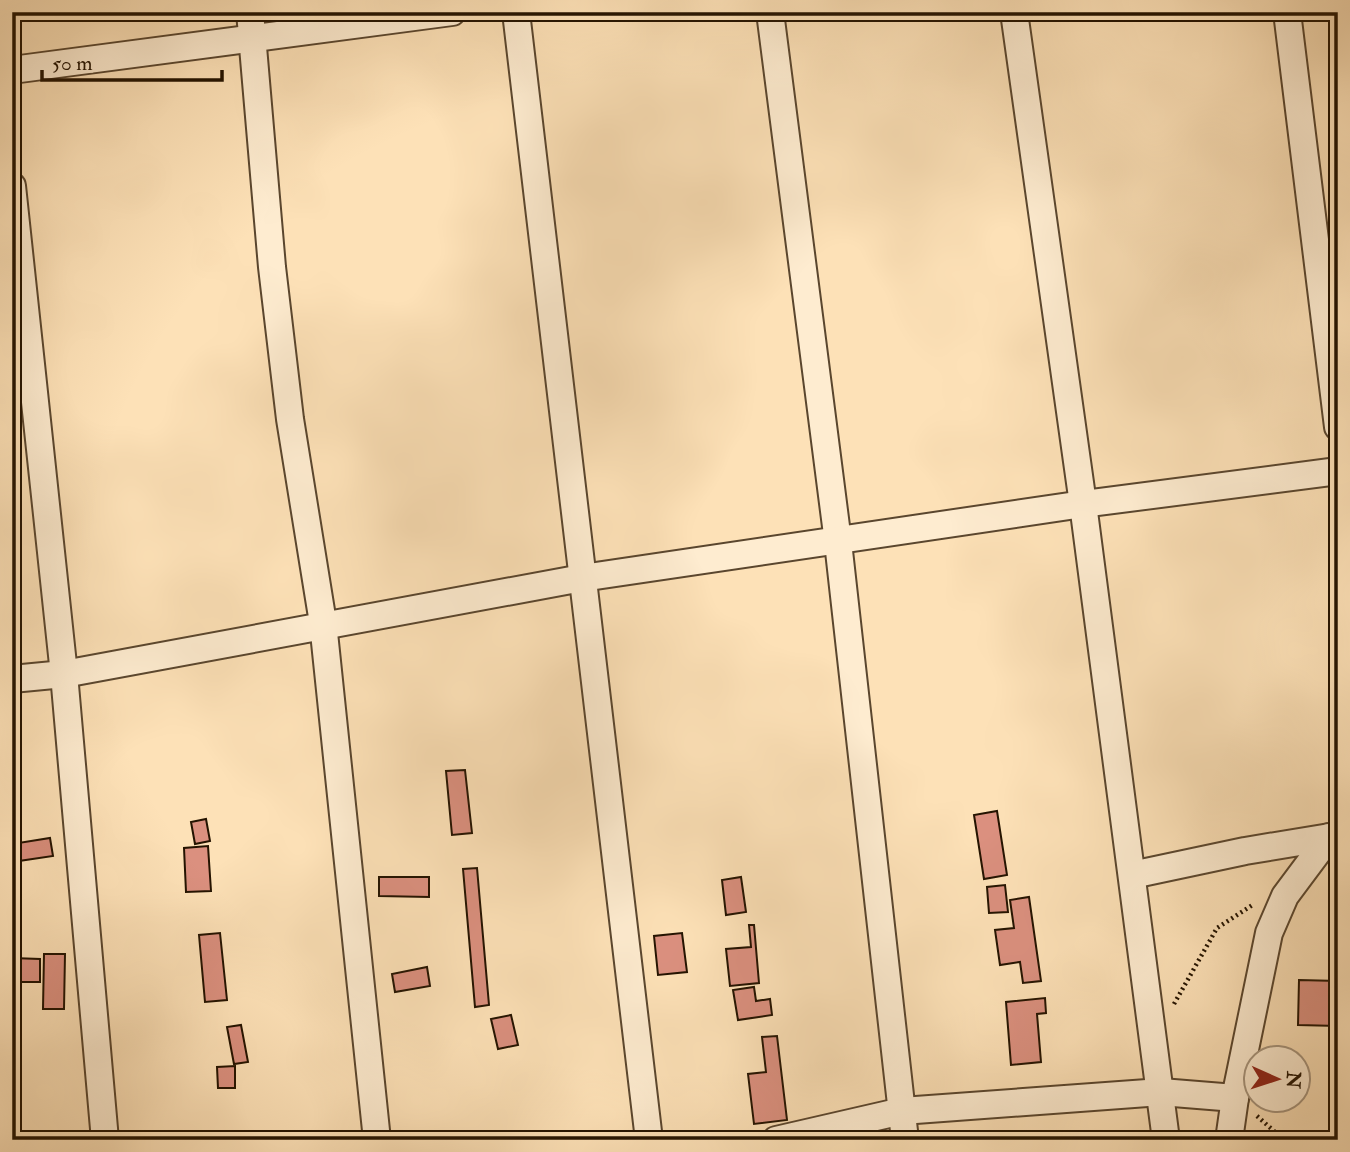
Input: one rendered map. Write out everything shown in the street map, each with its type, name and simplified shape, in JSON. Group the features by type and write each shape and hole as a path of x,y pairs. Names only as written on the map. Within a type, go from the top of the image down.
{"street":[{"path":"250,12 274,281 290,419 323,624 377,1140"},
{"path":"12,71 254,41 452,12"},
{"path":"516,12 649,1140"},
{"path":"770,12 838,542 905,1140"},
{"path":"1014,12 1083,504 1166,1140"},
{"path":"1287,12 1338,427"},
{"path":"12,186 64,674 105,1140"},
{"path":"12,679 64,674 582,578 1083,504 1338,471"},
{"path":"1132,875 1333,836"},
{"path":"1229,1140 1269,933 1285,896 1333,836"},
{"path":"776,1140 902,1111 1161,1092 1235,1098"}],"path":[{"path":"1154,1040 1217,928 1252,905 1285,896"}],"building":[{"path":"465,770 472,833 452,835 446,771"},
{"path":"997,811 1007,875 984,879 974,815"},
{"path":"206,819 210,841 195,844 191,822"},
{"path":"50,838 53,856 12,862 12,844"},
{"path":"208,846 211,891 186,892 184,848"},
{"path":"477,868 489,1005 475,1007 463,869"},
{"path":"379,877 429,877 429,897 379,896"},
{"path":"741,877 746,912 726,915 722,880"},
{"path":"1005,885 1008,912 989,913 987,887"},
{"path":"1029,897 1041,981 1023,983 1020,962 1000,965 995,930 1014,928 1010,900"},
{"path":"749,925 754,925 759,983 730,986 726,949 751,947"},
{"path":"220,933 227,1000 205,1002 199,935"},
{"path":"682,933 687,972 658,975 654,936"},
{"path":"44,954 65,954 64,1009 43,1009"},
{"path":"12,958 40,959 40,982 12,982"},
{"path":"427,967 430,986 395,992 392,974"},
{"path":"1299,980 1338,981 1338,1026 1298,1025"},
{"path":"754,987 756,1001 770,999 772,1015 738,1020 733,990"},
{"path":"1045,998 1046,1013 1037,1014 1041,1062 1011,1065 1006,1002"},
{"path":"511,1015 518,1045 498,1049 491,1019"},
{"path":"241,1025 248,1062 234,1064 227,1027"},
{"path":"777,1036 787,1120 754,1124 748,1074 766,1072 762,1037"},
{"path":"235,1066 235,1088 218,1088 217,1067"}]}
